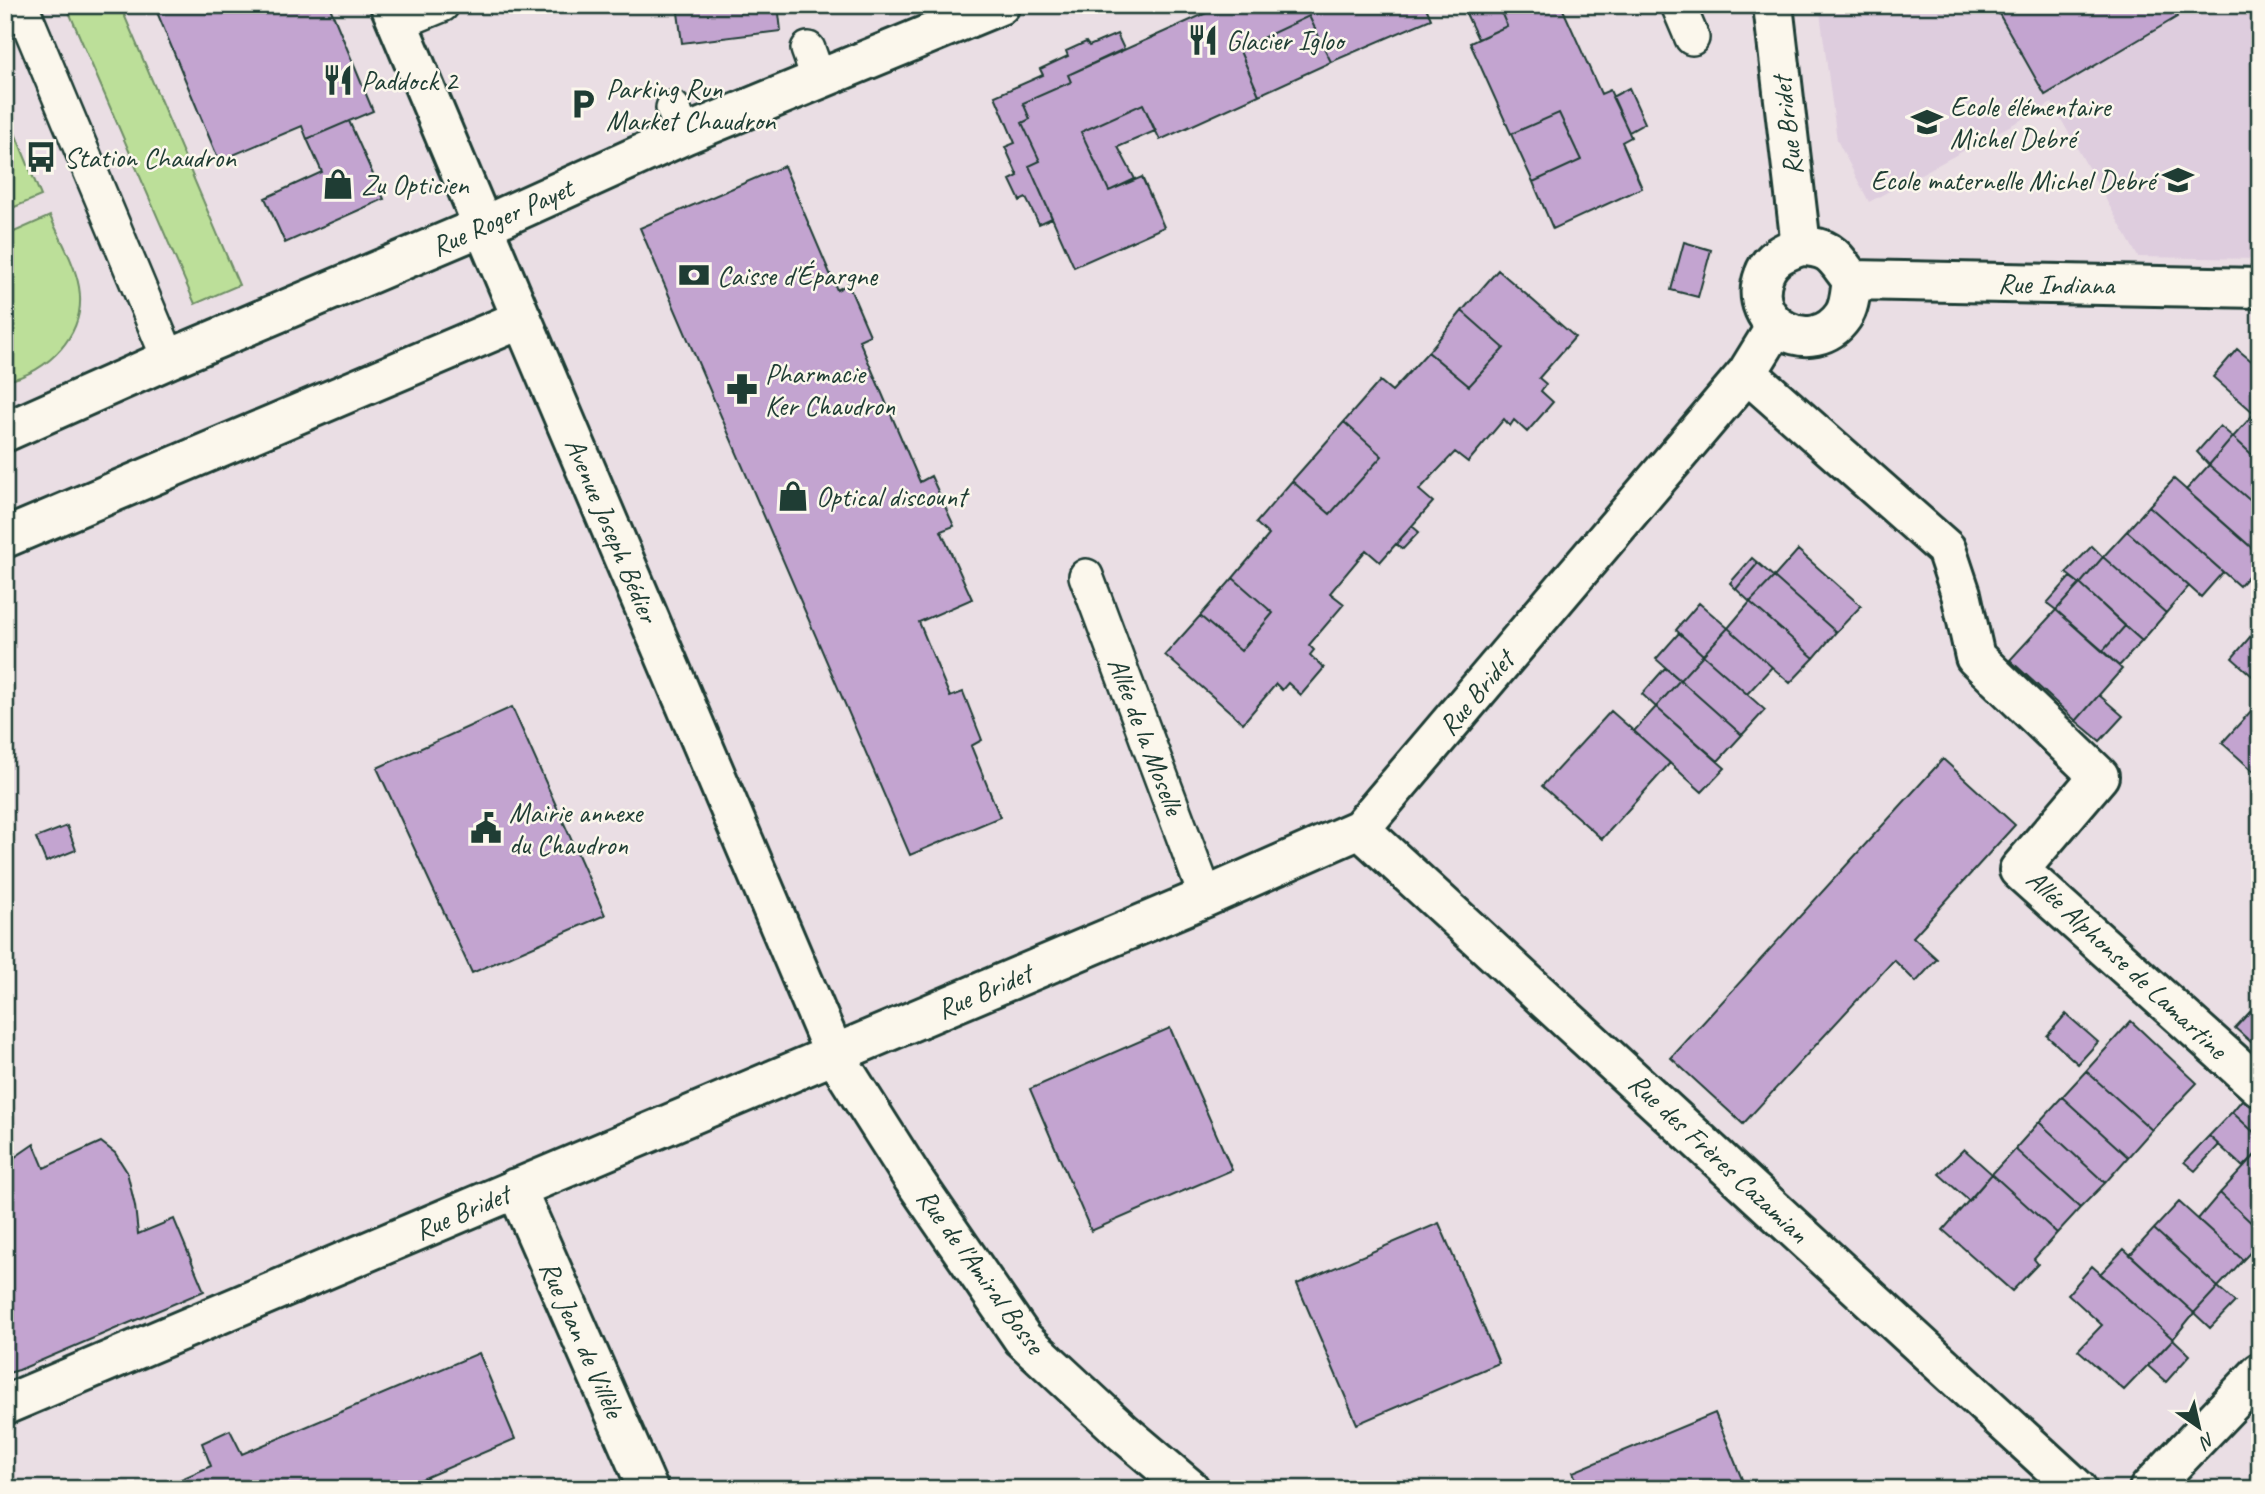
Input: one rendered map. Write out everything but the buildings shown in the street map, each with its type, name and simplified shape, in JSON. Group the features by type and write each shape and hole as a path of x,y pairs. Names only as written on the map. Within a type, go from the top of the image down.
{"street":[{"name":"Rue Roger Payet","path":"5,432 169,359 483,226 679,122 814,65 954,14 1000,5"},
{"name":"Rue Bridet","path":"1773,5 1801,246"},
{"name":"Avenue Joseph Bédier","path":"394,14 834,1054"},
{"path":"1801,246 1828,252 1840,261 1852,280 1844,315 1834,326 1806,337 1790,334 1776,326 1766,314 1761,300 1760,285 1766,270 1775,258 1787,250 1801,246"},
{"name":"Rue Indiana","path":"1852,280 2260,288"},
{"path":"5,537 522,319"},
{"name":"Rue Bridet","path":"5,1405 1206,897 1360,829 1747,373 1776,326"},
{"name":"Allée Alphonse de Lamartine","path":"1747,373 1945,549 1961,594 1975,657 2099,776 2019,870 2260,1087"},
{"name":"Rue des Frères Cazamian","path":"1360,829 2077,1489"},
{"name":"Rue de l'Amiral Bosse","path":"834,1054 912,1177 1023,1339 1124,1433 1190,1489"},
{"name":"Rue Jean de Villèle","path":"516,1188 648,1489"},
{"path":"2149,1489 2260,1373"}],"lane":[{"path":"21,5 169,359"},
{"path":"394,14 442,5"},
{"path":"1678,5 1692,38"},
{"name":"Allée de la Moselle","path":"1086,576 1206,897"}],"shaded area":[{"path":"1819,5 2260,5 2260,259 2138,257 2052,103 1869,202 1837,140"}],"green space":[{"path":"66,5 120,5 239,285 195,304"},
{"path":"5,109 41,196 5,211"},
{"path":"50,216 77,278 80,304 77,320 61,349 49,360 36,370 5,381 5,236"}],"place":[{"name":"Glacier Igloo","path":"1203,40"},
{"name":"Paddock 2","path":"338,80"},
{"name":"Parking Run Market Chaudron","path":"583,104"},
{"name":"Ecole élémentaire Michel Debré","path":"1927,122"},
{"name":"Station Chaudron","path":"41,157"},
{"name":"Ecole maternelle Michel Debré","path":"2178,180"},
{"name":"Zu Opticien","path":"338,184"},
{"name":"Caisse d'Épargne","path":"694,275"},
{"name":"Pharmacie Ker Chaudron","path":"742,389"},
{"name":"Optical discount","path":"793,496"},
{"name":"Mairie annexe du Chaudron","path":"486,828"}]}
